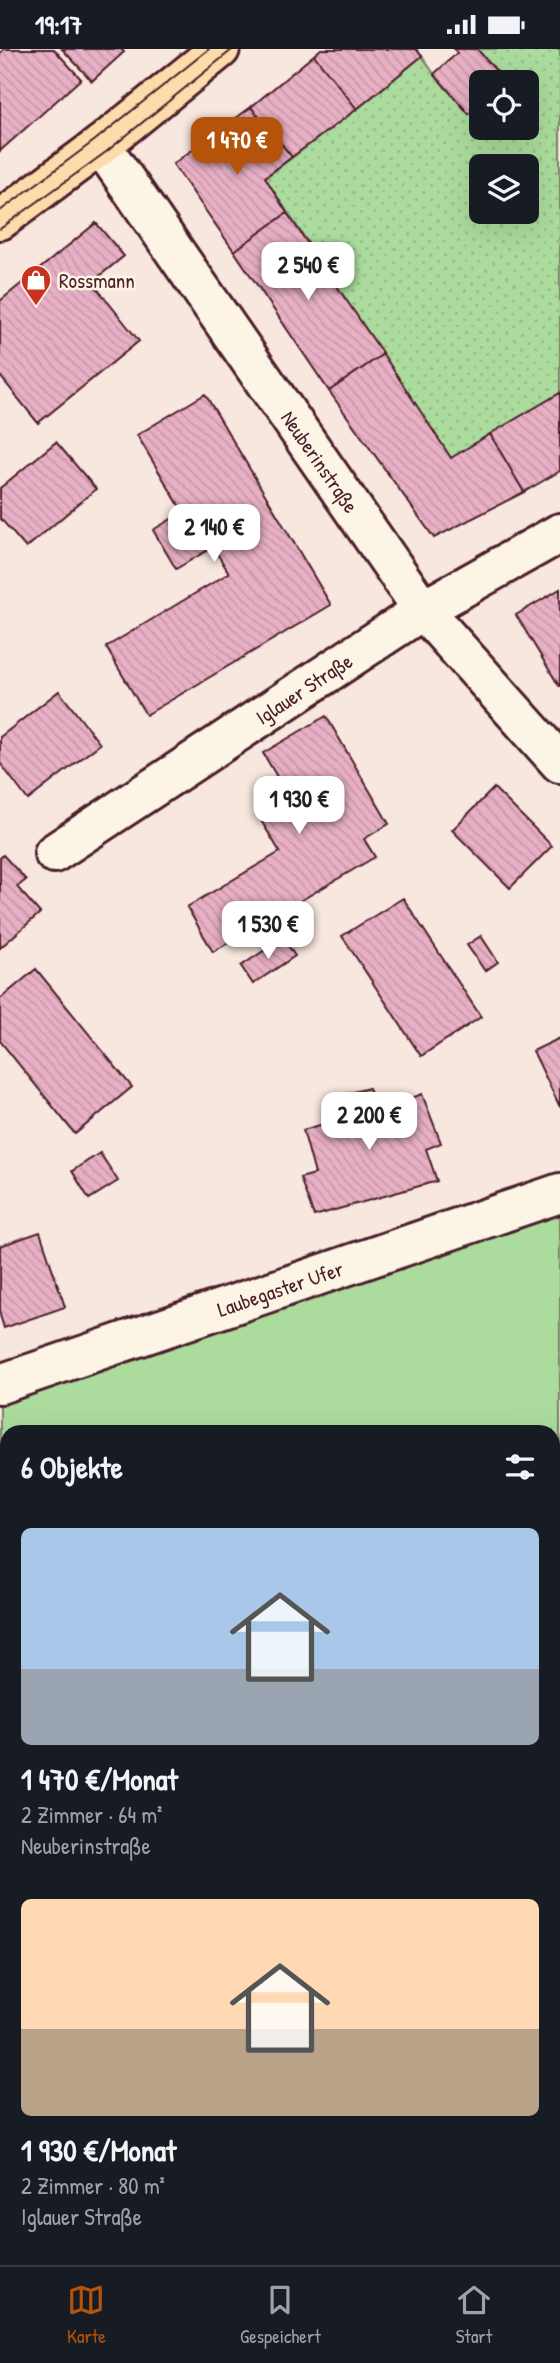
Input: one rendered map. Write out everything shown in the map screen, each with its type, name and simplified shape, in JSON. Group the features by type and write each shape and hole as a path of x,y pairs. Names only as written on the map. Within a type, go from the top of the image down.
{"main road":[{"path":"0,221 101,145 220,49"}],"street":[{"name":"Neuberinstraße","path":"101,145 423,610 560,763"},
{"name":"Iglauer Straße","path":"54,853 423,610 560,533"},
{"name":"Laubegaster Ufer","path":"0,1384 560,1193"}],"green space":[{"path":"477,49 560,49 560,393 451,458 265,178 422,56 469,114 469,140 539,140 539,70 495,70"},
{"path":"560,1212 560,1425 0,1425 0,1402"}],"building":[{"path":"4,49 54,49 81,79 0,151 0,53"},
{"path":"62,49 121,49 124,52 92,81"},
{"path":"321,49 416,49 422,56 357,109 314,55"},
{"path":"454,49 477,49 495,70 469,70 469,114 434,74 457,53"},
{"path":"314,55 357,109 292,157 251,107"},
{"path":"251,107 292,157 265,177 287,213 234,251 173,164"},
{"path":"287,213 383,354 329,391 234,251"},
{"path":"96,223 124,256 92,282 139,341 38,423 0,376 0,301"},
{"path":"383,354 451,458 490,434 524,492 434,538 329,391"},
{"path":"560,393 560,471 524,492 490,434"},
{"path":"205,394 331,605 146,715 106,647 229,573 213,547 176,569 153,530 183,512 137,435"},
{"path":"56,442 96,489 26,548 0,518 0,488"},
{"path":"560,589 560,686 559,686 516,615"},
{"path":"59,691 100,744 28,800 0,763 0,737"},
{"path":"326,716 389,824 364,839 375,857 213,952 187,907 280,852 262,822 293,804 263,753"},
{"path":"494,788 552,846 510,888 452,830"},
{"path":"3,855 26,880 17,887 40,913 0,948 0,858"},
{"path":"403,898 481,1017 421,1056 342,936"},
{"path":"481,936 498,962 485,971 467,945"},
{"path":"283,938 295,956 253,984 241,966"},
{"path":"36,969 132,1087 75,1134 0,1041 0,999"},
{"path":"560,1038 560,1107 533,1051"},
{"path":"369,1088 378,1111 422,1094 441,1143 426,1149 437,1181 314,1216 300,1178 315,1174 303,1130 344,1118 338,1096"},
{"path":"100,1153 118,1181 89,1199 72,1171"},
{"path":"40,1232 65,1307 4,1328 0,1315 0,1246"}],"tram line":[{"path":"0,211 94,141 209,49"},
{"path":"0,229 106,152 233,49"}],"place":[{"name":"Rossmann","path":"36,307"}]}
